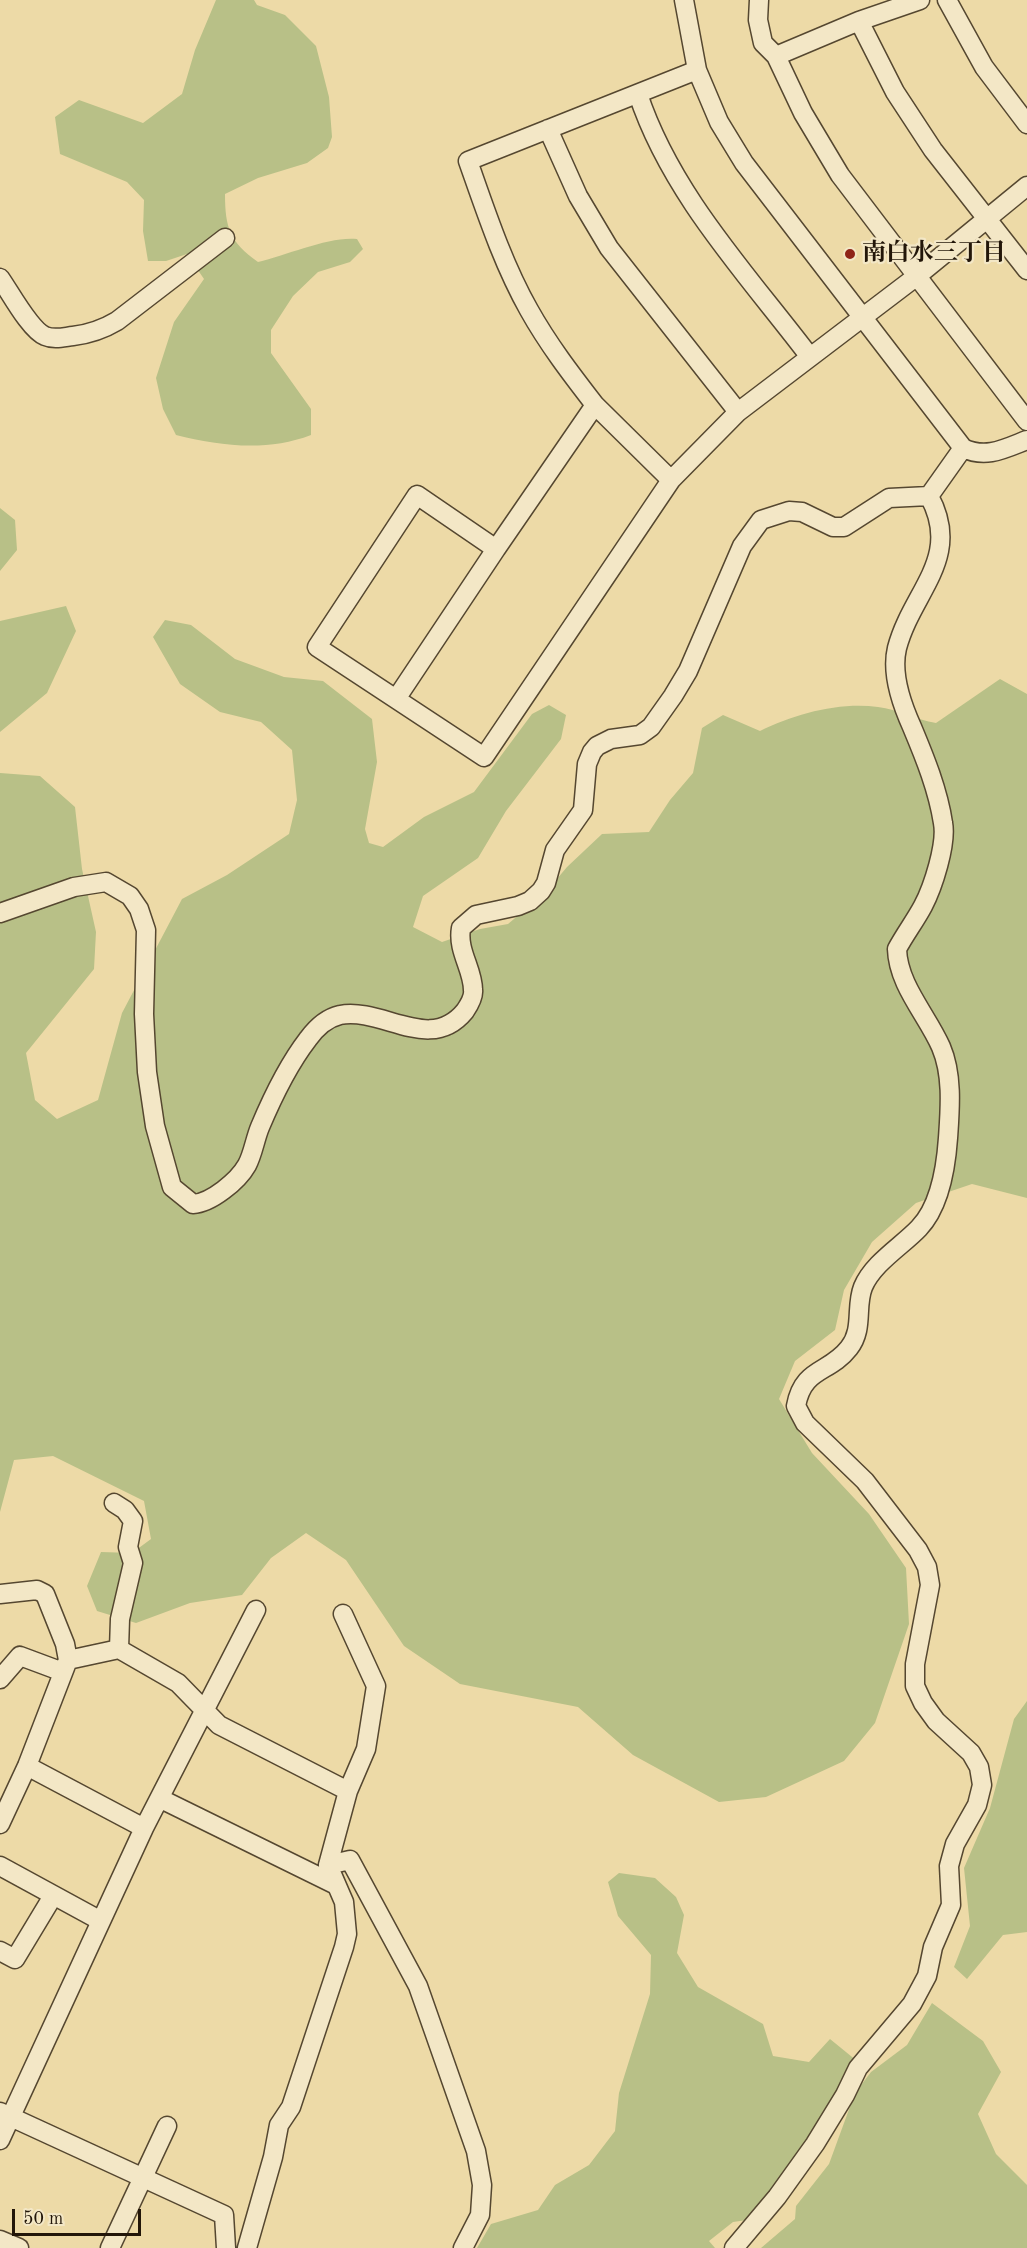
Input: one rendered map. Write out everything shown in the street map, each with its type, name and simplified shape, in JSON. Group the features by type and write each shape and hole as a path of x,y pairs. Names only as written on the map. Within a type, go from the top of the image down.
{"street":[{"path":"684,0 697,70 719,122 744,163 963,448 976,454 995,452 1027,440"},
{"path":"759,0 758,20 763,43 776,56 802,113 840,175 1027,421"},
{"path":"776,56 859,21 920,0"},
{"path":"947,0 984,66 1027,124"},
{"path":"859,21 895,92 933,150 1027,270"},
{"path":"671,480 595,405 562,362 529,310 495,235 468,161 697,70"},
{"path":"638,94 661,154 683,190 810,357"},
{"path":"548,129 578,196 609,248 738,412"},
{"path":"496,549 417,495 317,647 484,757 671,480 738,412 917,276 1027,186"},
{"path":"0,278 35,329 45,336 57,339 86,334 103,330 117,321 225,238"},
{"path":"396,699 595,405"},
{"path":"928,496 963,448"},
{"path":"0,913 74,887 99,882 120,888 139,909 146,930 144,1014 147,1072 155,1126 172,1187 193,1204 203,1203 235,1180 247,1165 277,1088 308,1039 329,1019 343,1015 361,1016 423,1030 439,1029 460,1016 470,1004 474,991 463,958 461,928 476,915 518,906 531,901 541,891 546,883 555,850 583,810 587,764 592,752 597,746 610,739 640,735 651,727 688,671 742,546 761,520 789,511 802,512 832,527 844,527 889,498 928,496"},
{"path":"734,2248 777,2197 815,2144 845,2096 858,2068 912,2004 927,1976 933,1947 951,1905 949,1866 954,1844 977,1805 982,1785 980,1767 970,1753 936,1721 923,1703 915,1686 915,1664 930,1585 927,1567 918,1550 865,1481 805,1423 796,1406 805,1380 836,1360 849,1348 858,1331 859,1298 864,1285 885,1259 920,1227 930,1213 935,1203 948,1140 948,1070 941,1047 901,974 897,960 897,949 924,905 937,871 944,825 928,765 904,709 895,668 897,650 905,627 941,551 939,515 928,496"},
{"path":"114,1503 125,1510 133,1521 128,1547 133,1563 120,1619 119,1649"},
{"path":"0,1594 37,1590 45,1594 65,1644 65,1666 27,1766 0,1824"},
{"path":"0,2140 5,2114 101,1921 144,1828 256,1610"},
{"path":"247,2248 273,2157 279,2125 291,2107 344,1947 346,1934 344,1902 328,1865 348,1791 366,1749 376,1686 343,1614"},
{"path":"0,1679 20,1656 65,1666 119,1649 178,1683 194,1696 205,1712 219,1725 348,1791"},
{"path":"27,1766 144,1828"},
{"path":"160,1799 336,1885"},
{"path":"328,1865 350,1860 418,1986 476,2151 482,2185 480,2215 463,2248"},
{"path":"0,1866 101,1921"},
{"path":"0,1952 15,1959 52,1896"},
{"path":"5,2114 224,2215 226,2248"},
{"path":"110,2248 167,2126"},
{"path":"0,2240 19,2248"}],"green space":[{"path":"216,0 254,0 257,5 285,15 316,46 329,97 332,137 328,148 307,163 258,178 225,194 226,216 235,241 258,262 334,240 357,239 363,249 350,262 318,272 293,296 271,330 271,353 311,409 311,435 278,444 244,446 176,435 163,409 156,378 174,322 204,279 187,254 166,261 148,261 143,231 144,200 127,182 60,154 55,117 79,100 143,123 182,94 195,50"},
{"path":"0,508 15,520 17,550 0,571"},
{"path":"66,606 76,631 47,693 0,732 0,621"},
{"path":"165,620 191,625 235,659 284,677 323,681 372,719 377,762 365,829 369,843 383,847 424,817 474,792 532,714 549,705 566,715 561,739 506,811 478,858 423,896 413,927 442,942 480,929 508,924 546,892 567,867 602,834 649,832 670,800 693,773 702,728 723,715 760,731 802,715 848,706 885,708 936,723 1000,679 1027,694 1027,1198 972,1184 916,1203 872,1242 844,1290 835,1330 795,1361 779,1399 812,1453 869,1514 906,1568 909,1624 875,1723 844,1761 766,1797 719,1802 633,1755 578,1707 460,1684 404,1646 346,1560 306,1533 271,1558 242,1595 190,1603 136,1623 97,1611 87,1586 101,1552 132,1553 151,1539 144,1501 53,1456 14,1460 0,1512 0,773 40,776 75,807 82,869 96,932 94,969 26,1053 35,1100 57,1119 98,1100 122,1013 182,899 227,875 289,834 297,800 292,750 261,722 220,712 180,684 153,637"},
{"path":"1027,1701 1027,1932 1003,1935 967,1979 954,1967 970,1926 964,1868 990,1808 1014,1719"},
{"path":"619,1873 655,1878 676,1897 684,1915 677,1953 698,1987 763,2024 773,2056 809,2062 830,2039 857,2061 768,2217 733,2222 709,2241 715,2248 477,2248 491,2224 538,2210 555,2185 589,2165 615,2131 619,2093 650,1994 651,1955 618,1916 608,1882"},
{"path":"932,2003 983,2041 1001,2072 978,2114 996,2154 1027,2185 1027,2248 761,2248 795,2219 796,2206 829,2164 855,2093 871,2072 907,2045"}],"place":[{"name":"南白水三丁目","path":"850,254"}]}
